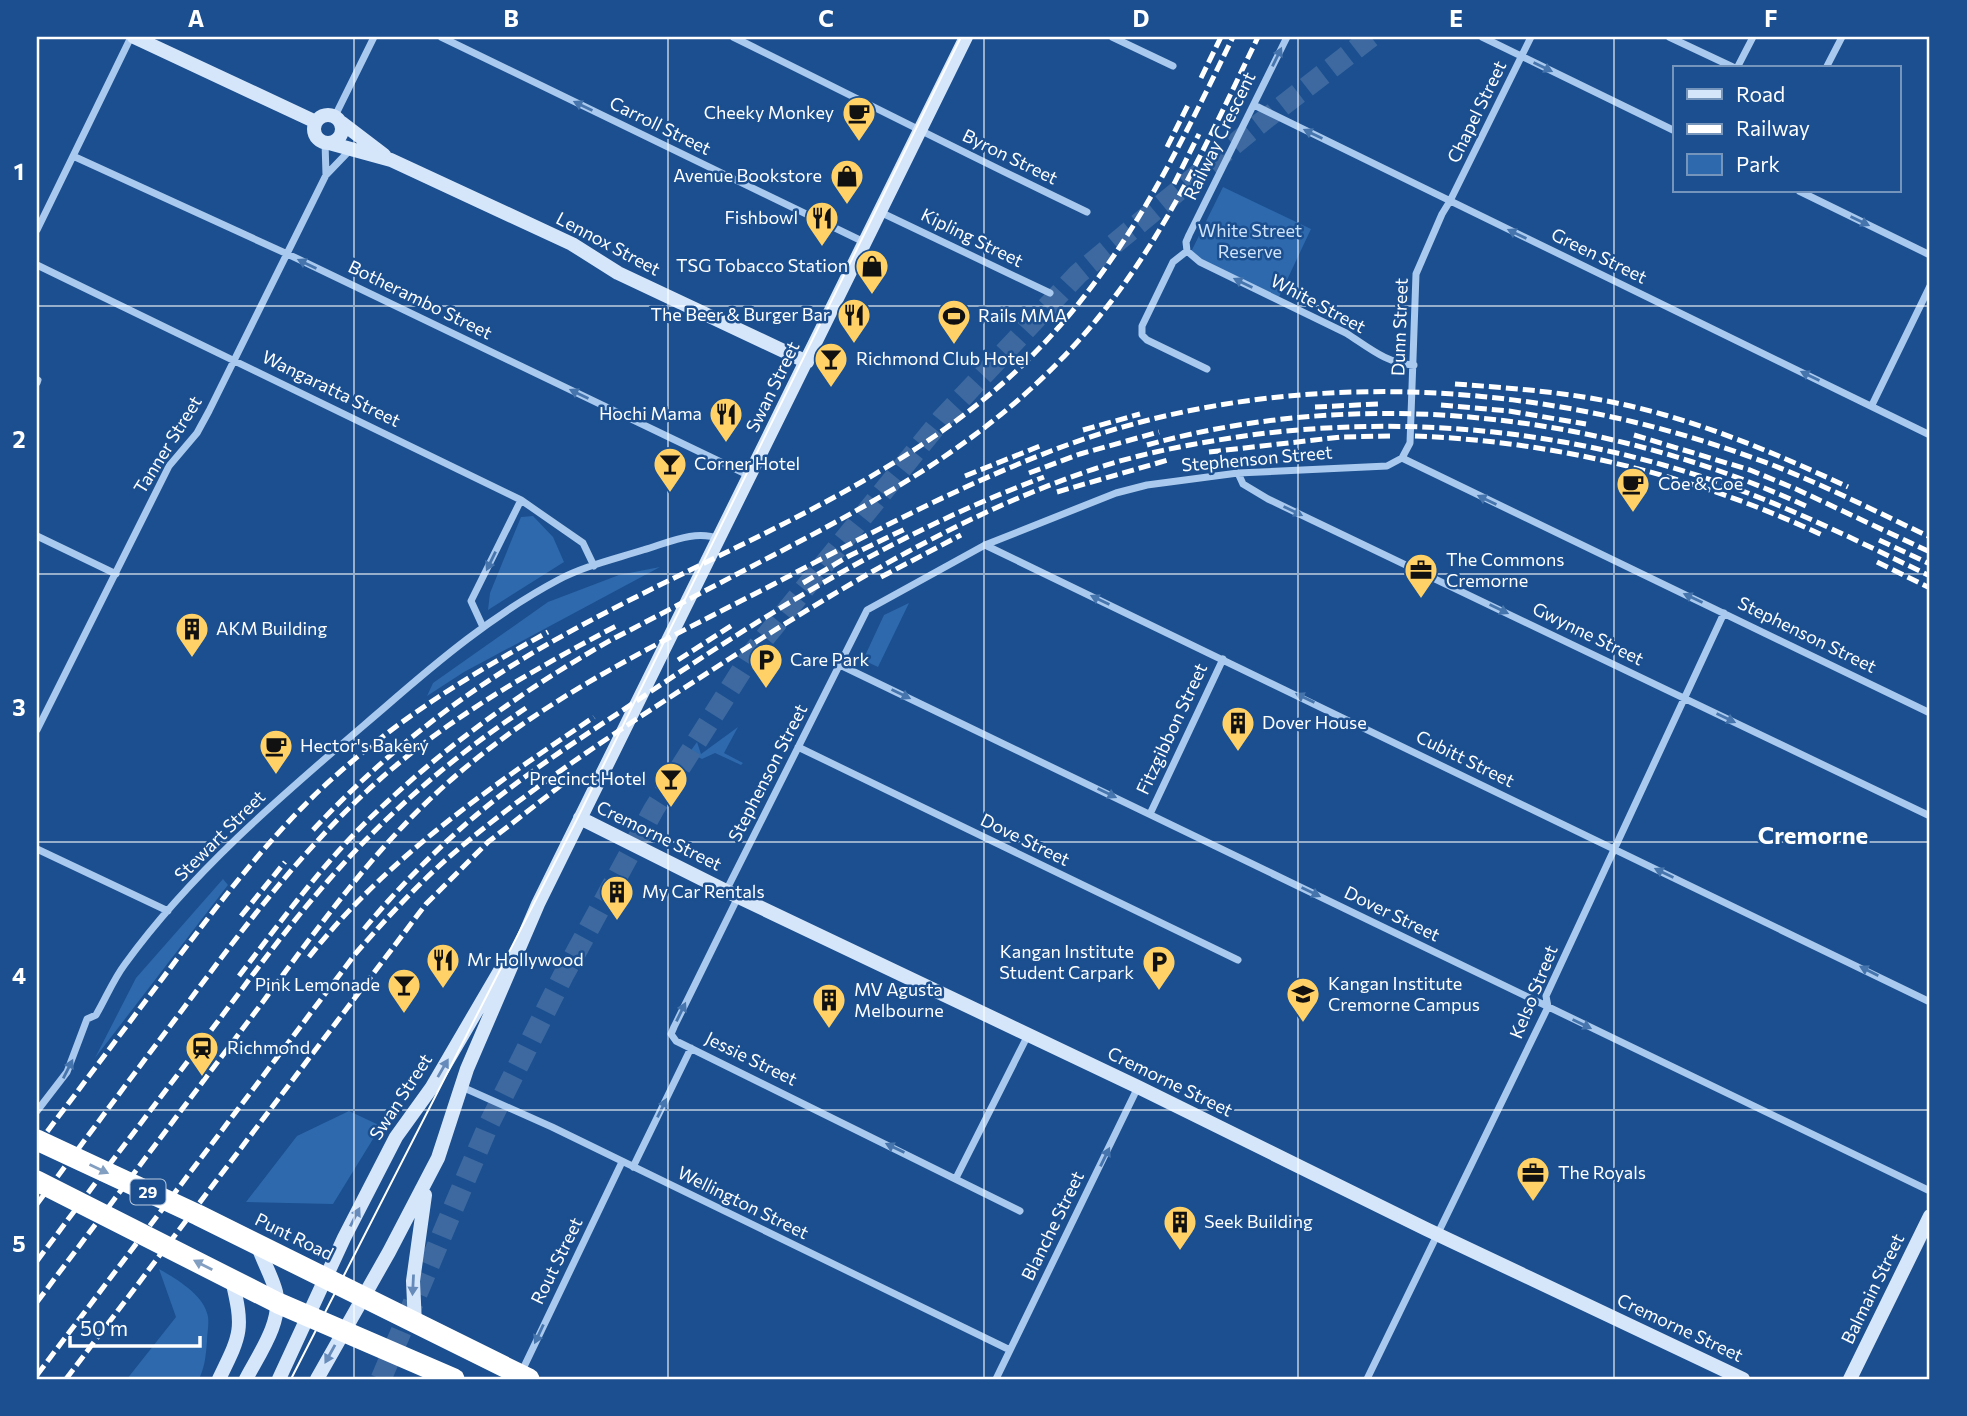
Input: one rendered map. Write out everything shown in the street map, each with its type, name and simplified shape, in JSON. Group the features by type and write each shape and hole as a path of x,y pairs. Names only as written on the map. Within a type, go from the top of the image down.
{"highway":[{"name":"Punt Road","path":"37,1140 524,1376"},
{"name":"29","path":"37,1181 278,1303 454,1379"}],"main road":[{"path":"133,37 316,122"},
{"name":"Swan Street","path":"317,1379 432,1170 498,996 538,904 966,37"},
{"path":"322,116 339,120 341,136 327,143 316,134 316,122 322,116"},
{"name":"Lennox Street","path":"339,120 391,160"},
{"name":"Lennox Street","path":"327,143 391,160 572,244 618,273 807,362"},
{"name":"Cremorne Street","path":"580,818 1438,1235 1743,1379"},
{"name":"Swan Street","path":"279,1379 325,1278 396,1137 432,1087 538,904"},
{"path":"415,1324 412,1292 414,1269 422,1207 432,1170"},
{"name":"Balmain Street","path":"1850,1379 1930,1216"},
{"path":"246,1379 274,1322 278,1303 258,1246"},
{"path":"219,1379 237,1343 240,1328 240,1314 232,1280"}],"street":[{"path":"37,230 133,37"},
{"path":"339,120 374,37"},
{"name":"Carroll Street","path":"441,37 865,242"},
{"name":"Byron Street","path":"733,37 1087,212"},
{"path":"1112,37 1174,66"},
{"name":"Railway Crescent","path":"1187,251 1186,242 1189,235 1287,37"},
{"path":"1482,37 1673,130"},
{"name":"Chapel Street","path":"1450,201 1531,37"},
{"path":"1670,37 1732,66"},
{"path":"1737,66 1753,37"},
{"path":"1827,66 1842,37"},
{"name":"Green Street","path":"1254,105 1930,435"},
{"name":"Tanner Street","path":"326,175 327,143"},
{"name":"Tanner Street","path":"37,730 169,466 205,420 326,175 350,150"},
{"name":"Botherambo Street","path":"73,156 286,254 751,476"},
{"path":"1801,192 1930,255"},
{"name":"Dunn Street","path":"1402,458 1410,443 1416,274 1441,214 1450,201"},
{"name":"Kipling Street","path":"880,211 1050,293"},
{"path":"1187,251 1173,261 1142,326 1142,335 1147,340 1207,369"},
{"name":"White Street","path":"1187,251 1200,262 1346,333 1386,358 1400,364 1414,365"},
{"name":"Wangaratta Street","path":"37,264 521,500 583,543 594,566"},
{"path":"1871,405 1930,286"},
{"name":"Stephenson Street","path":"732,894 798,747 867,610 985,545 1116,493 1147,485 1238,473 1387,466 1402,458 1930,713"},
{"name":"Gwynne Street","path":"1238,473 1243,484 1268,499 1930,816"},
{"path":"483,627 471,601 521,500"},
{"name":"Stewart Street","path":"37,1111 67,1072 87,1019 96,1015 126,962 168,911 241,835 319,762 434,664 483,627 559,579 673,541 699,535 720,539"},
{"path":"37,536 116,574"},
{"name":"Cubitt Street","path":"985,545 1930,1002"},
{"name":"Kelso Street","path":"1367,1379 1548,1007 1546,996 1724,613"},
{"name":"Fitzgibbon Street","path":"1150,814 1223,659"},
{"name":"Dover Street","path":"840,665 1930,1191"},
{"name":"Dove Street","path":"798,747 1238,960"},
{"path":"37,849 168,911"},
{"name":"Jessie Street","path":"732,894 671,1034 676,1041 1020,1211"},
{"path":"956,1178 1028,1034"},
{"path":"633,1167 691,1048"},
{"name":"Wellington Street","path":"462,1087 552,1127 1010,1350"},
{"name":"Blanche Street","path":"997,1377 1138,1087"},
{"name":"Rout Street","path":"524,1376 622,1162"},
{"path":"997,1377 1008,1379"}],"green space":[{"name":"White Street Reserve","path":"1223,187 1311,229 1279,297 1190,254"},
{"path":"533,516 553,537 564,562 488,610 490,593 521,517"},
{"path":"660,567 464,672 427,696 433,683 548,602 619,575"},
{"path":"909,603 878,667 863,660 884,615"},
{"path":"738,727 724,753 743,763 741,765 715,753 702,759 692,754 697,742 701,754"},
{"path":"223,879 228,885 95,1058 136,978"},
{"path":"349,1111 381,1126 333,1204 246,1202 297,1136"},
{"path":"159,1269 194,1293 207,1313 206,1356 199,1379 127,1379 176,1317"}],"tunnel":[{"path":"381,1379 488,1126 563,976 654,809 754,651 941,420 1078,274 1254,128 1371,37"}],"tram line":[{"path":"291,1379 577,819 961,37"}],"railway":[{"path":"1201,78 1221,37"},
{"path":"313,830 400,747 496,676 619,605 847,490 902,458 1003,383 1042,346 1076,306 1136,222 1186,132 1233,37"},
{"path":"239,976 299,898 364,824 451,747 513,701 611,640 860,509 948,454 1028,391 1066,354 1102,313 1148,248 1188,179 1258,37"},
{"path":"1167,147 1189,103"},
{"path":"1174,184 1199,134"},
{"path":"1455,384 1559,393 1650,411 1737,439 1848,487"},
{"path":"37,1302 338,902 405,824 468,765 551,705 594,679 842,548 1015,465 1139,422 1230,403 1321,393 1414,392 1507,399 1598,414 1688,436 1795,474 1930,537"},
{"path":"1315,407 1378,404"},
{"path":"1441,405 1509,411 1586,424"},
{"path":"1083,430 1140,414"},
{"path":"1147,445 1229,427 1314,416 1399,414 1484,418 1568,430 1651,450 1732,476 1810,508"},
{"path":"37,1375 356,953 400,904 448,858 515,804 585,754 772,632 903,554 1040,489 1128,459 1251,435 1372,426 1493,432 1612,452 1729,486 1806,517 1930,576"},
{"path":"1029,473 1080,454 1159,432"},
{"path":"1634,435 1750,470 1930,552"},
{"path":"1209,452 1341,437 1390,436"},
{"path":"1415,436 1520,445 1624,465 1726,496 1824,536"},
{"path":"965,476 1040,446"},
{"path":"1057,492 1168,460"},
{"path":"364,929 434,853 499,796 691,664 788,603 888,547 991,498 1044,477"},
{"path":"803,583 849,556 905,529"},
{"path":"881,577 961,535"},
{"path":"1879,540 1930,564"},
{"path":"1877,562 1930,588"},
{"path":"678,660 734,624"},
{"path":"37,1204 252,918 342,815 395,766 455,721 519,680 618,625"},
{"path":"37,1145 226,895 301,808 375,742 430,702 548,632"},
{"path":"37,1261 264,960 349,857 420,788 472,746 526,708"},
{"path":"309,957 340,921 407,855 516,770 594,717"},
{"path":"66,1379 426,904 488,842 564,783"},
{"path":"241,916 285,862"}],"place":[{"name":"Cheeky Monkey","path":"859,143"},
{"name":"Avenue Bookstore","path":"847,206"},
{"name":"Fishbowl","path":"822,248"},
{"name":"TSG Tobacco Station","path":"872,296"},
{"name":"The Beer & Burger Bar","path":"854,345"},
{"name":"Rails MMA","path":"954,346"},
{"name":"Richmond Club Hotel","path":"831,389"},
{"name":"Hochi Mama","path":"726,444"},
{"name":"Corner Hotel","path":"670,494"},
{"name":"Coe & Coe","path":"1633,514"},
{"name":"The Commons Cremorne","path":"1421,600"},
{"name":"AKM Building","path":"192,659"},
{"name":"Care Park","path":"766,690"},
{"name":"Dover House","path":"1238,753"},
{"name":"Hector's Bakery","path":"276,776"},
{"name":"Precinct Hotel","path":"671,809"},
{"name":"My Car Rentals","path":"617,922"},
{"name":"Mr Hollywood","path":"443,990"},
{"name":"Kangan Institute Student Carpark","path":"1159,992"},
{"name":"Pink Lemonade","path":"404,1015"},
{"name":"Kangan Institute Cremorne Campus","path":"1303,1024"},
{"name":"MV Agusta Melbourne","path":"829,1030"},
{"name":"Richmond","path":"202,1078"},
{"name":"The Royals","path":"1533,1203"},
{"name":"Seek Building","path":"1180,1252"}],"district":[{"name":"Cremorne","path":"1813,836"}]}
